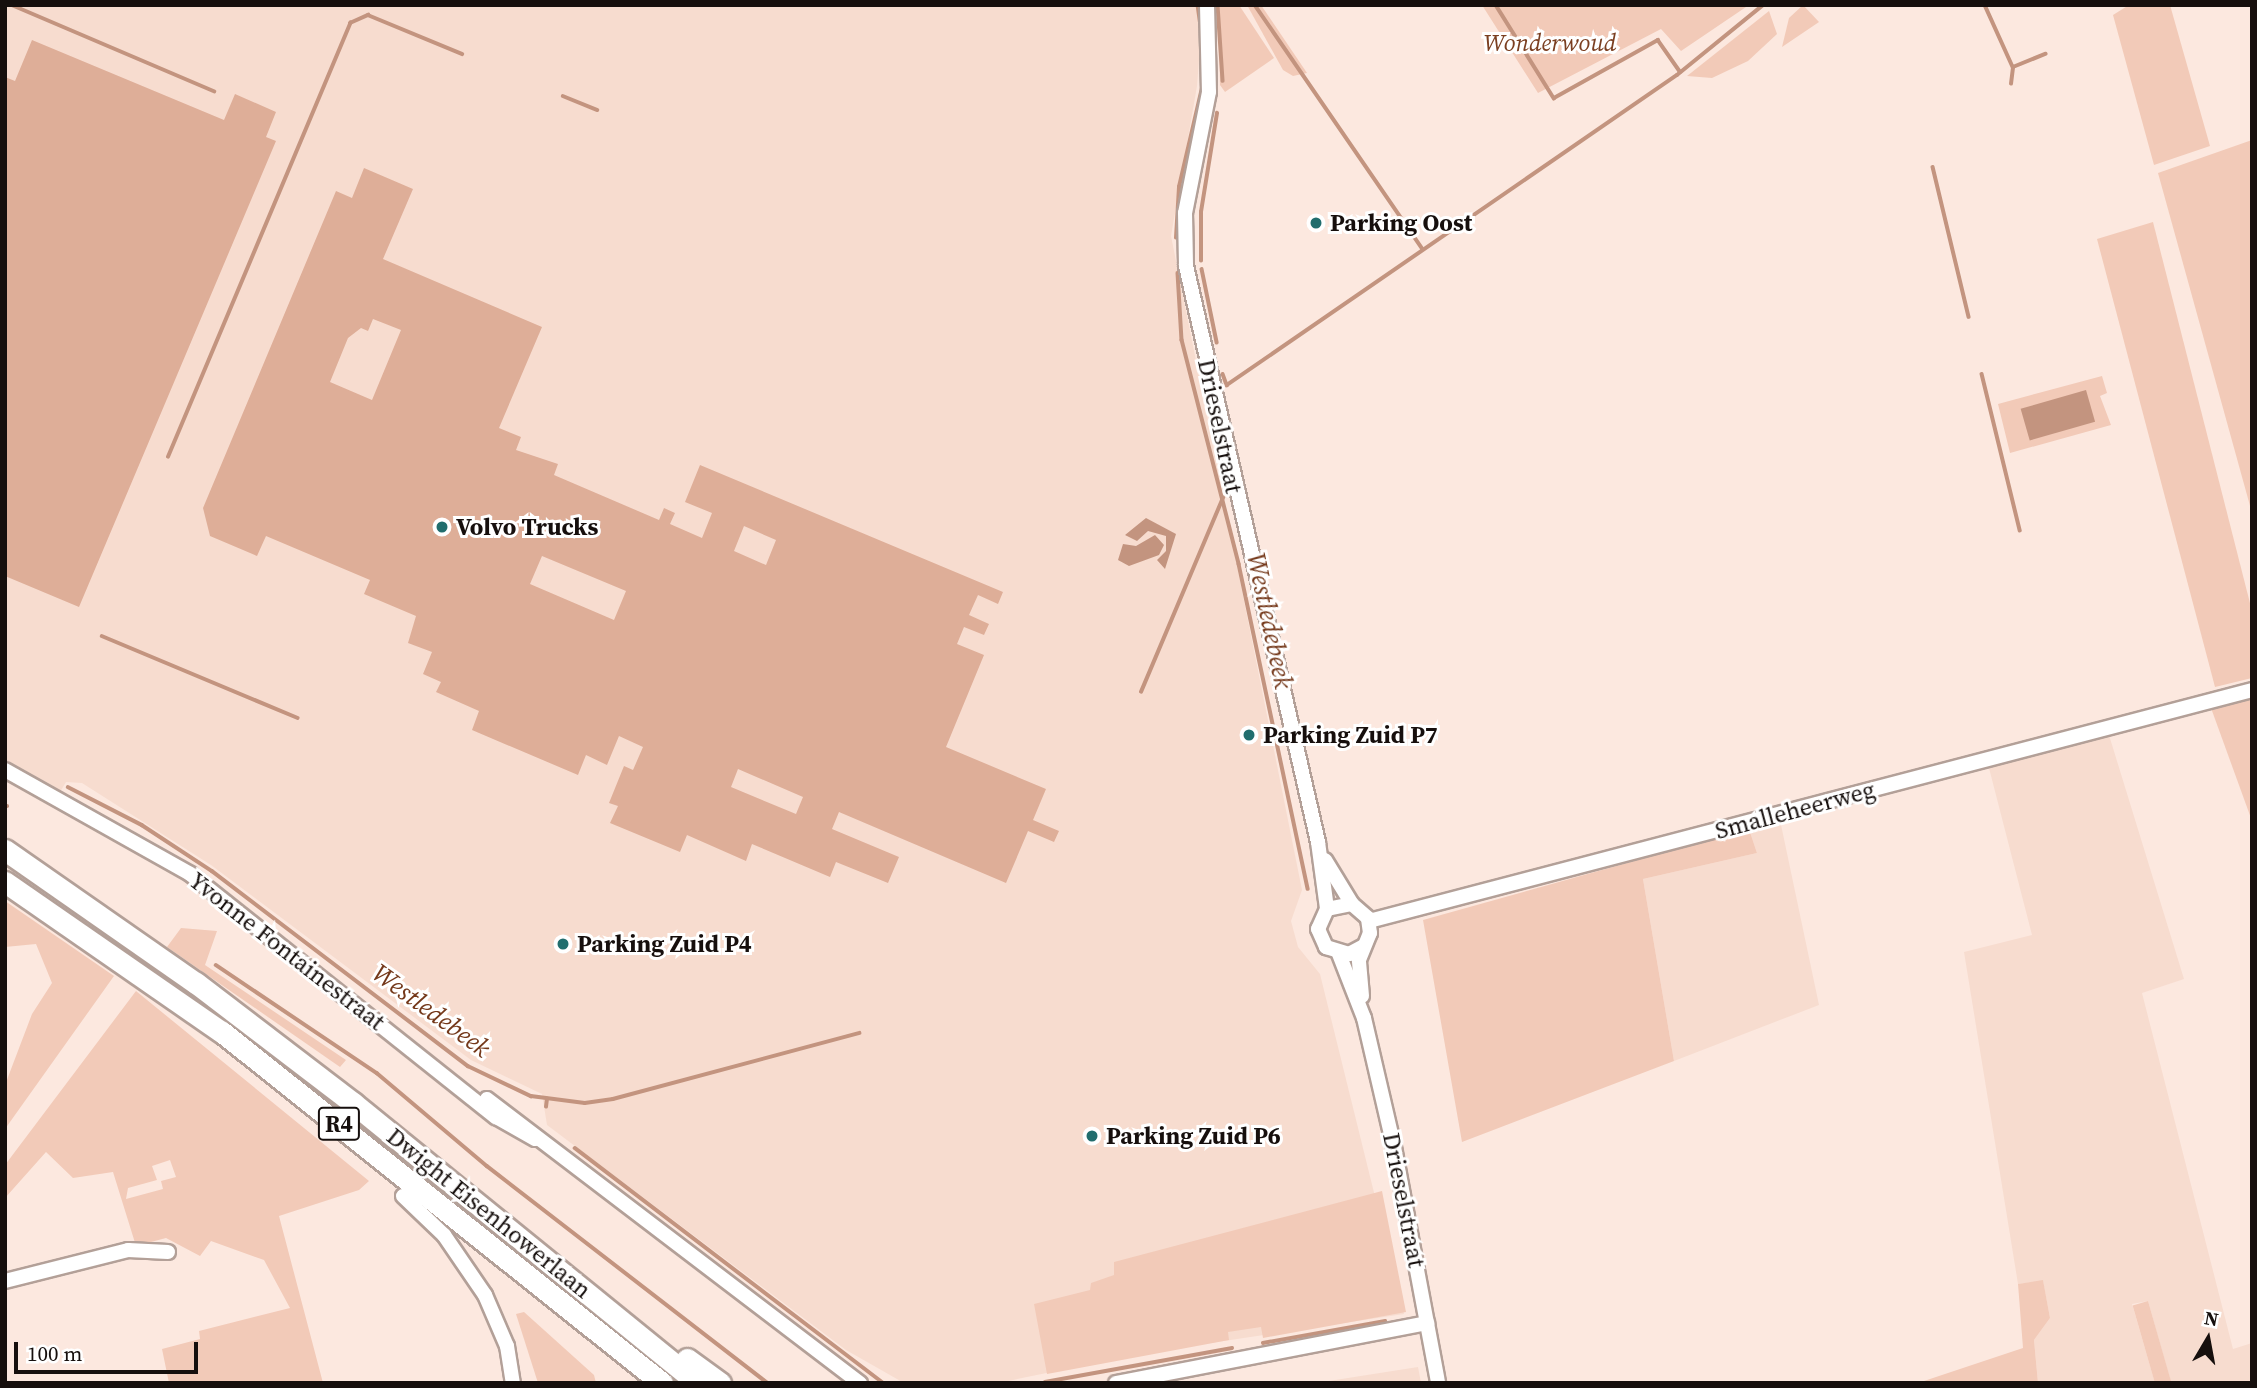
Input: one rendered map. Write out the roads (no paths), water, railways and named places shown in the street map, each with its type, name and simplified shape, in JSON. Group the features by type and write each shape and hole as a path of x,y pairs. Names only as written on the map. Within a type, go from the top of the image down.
{"highway":[{"name":"Dwight Eisenhowerlaan","path":"5,850 207,991 603,1305 696,1383"},
{"name":"Dwight Eisenhowerlaan","path":"5,882 222,1032 662,1383"},
{"path":"603,1305 720,1383"}],"street":[{"name":"Drieselstraat","path":"1207,5 1209,92 1185,213 1186,266 1318,842 1327,909 1319,921 1319,936 1339,954 1364,1018"},
{"name":"Smalleheerweg","path":"1369,921 2252,690"},
{"name":"Yvonne Fontainestraat","path":"5,770 190,874 453,1079 518,1120 535,1139 860,1383"},
{"name":"Drieselstraat","path":"1318,842 1331,875 1352,904 1369,921 1359,960 1364,1018 1438,1383"},
{"path":"1327,909 1352,904"},
{"path":"1339,954 1364,946"},
{"path":"403,1196 444,1235 485,1295 506,1346 513,1383"},
{"path":"5,1281 128,1250 168,1252"},
{"path":"1116,1383 1427,1323"}],"waterway":[{"path":"12,5 214,91"},
{"path":"1198,5 1201,27"},
{"path":"1218,5 1223,81"},
{"path":"1255,5 1422,248"},
{"path":"1496,5 1554,98 1658,40 1680,72"},
{"path":"1223,374 1227,385 1677,75 1763,5"},
{"path":"1985,5 2013,67 2045,54"},
{"path":"168,457 350,23 368,15 462,54"},
{"path":"2011,84 2013,67"},
{"path":"1176,238 1179,187 1203,84"},
{"path":"563,96 597,110"},
{"path":"1201,261 1201,212 1217,113"},
{"path":"1933,167 1969,317"},
{"path":"1202,269 1217,342"},
{"name":"Westledebeek","path":"1178,273 1182,340 1239,564 1308,889"},
{"path":"1982,374 2020,530"},
{"path":"1141,692 1223,498"},
{"path":"102,636 298,718"},
{"name":"Westledebeek","path":"68,787 142,825 212,871 468,1066 531,1096 585,1103 613,1099 859,1033"},
{"name":"Westledebeek","path":"216,965 377,1073 487,1166 768,1383"},
{"path":"546,1107 547,1099"},
{"path":"575,1148 883,1383"},
{"path":"1263,1343 1385,1321"},
{"path":"1045,1382 1232,1348"}],"place":[{"name":"Parking Oost","path":"1316,223"},
{"name":"Volvo Trucks","path":"442,527"},
{"name":"Parking Zuid P7","path":"1249,735"},
{"name":"Parking Zuid P4","path":"563,944"},
{"name":"Parking Zuid P6","path":"1092,1136"}],"park label":[{"name":"Wonderwoud","path":"1550,43"}]}
